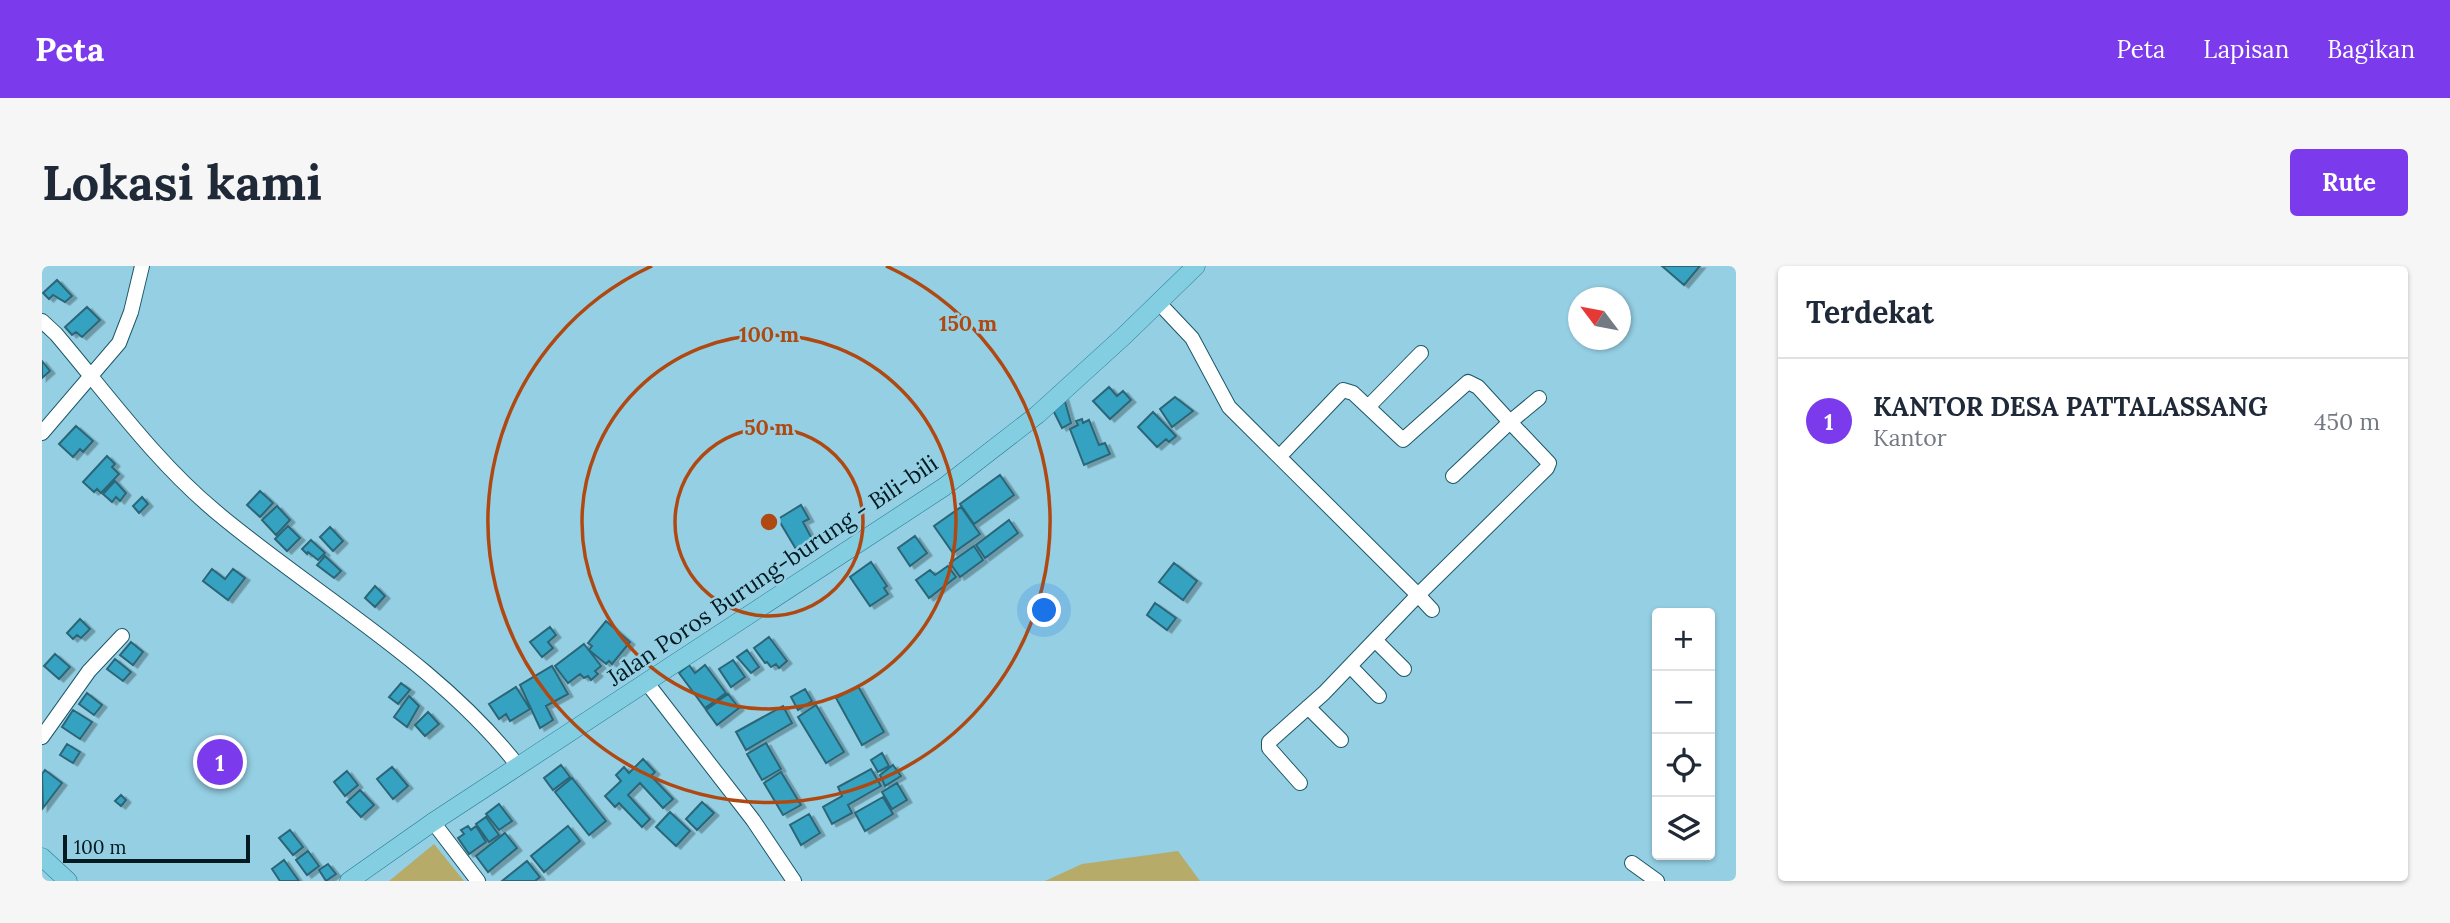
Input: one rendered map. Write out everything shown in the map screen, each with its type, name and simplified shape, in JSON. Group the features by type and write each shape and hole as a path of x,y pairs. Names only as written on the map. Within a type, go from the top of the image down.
{"main road":[{"name":"Jalan Poros Burung-burung - Bili-bili","path":"349,881 433,822 944,487 1037,415 1196,266"},
{"path":"42,857 68,881"}],"street":[{"path":"42,433 108,357 125,332 142,266"},
{"path":"1158,302 1192,338 1229,407 1432,610"},
{"path":"42,321 195,493 269,554 408,658 476,719 519,766"},
{"path":"1368,407 1421,353"},
{"path":"1280,456 1343,390 1350,391 1403,440 1468,382 1478,387 1549,463 1350,666 1268,744 1300,783"},
{"path":"1453,476 1539,398"},
{"path":"42,737 89,671 122,636"},
{"path":"1375,640 1404,669"},
{"path":"1350,666 1379,696"},
{"path":"647,683 753,820 794,881"},
{"path":"1308,707 1341,740"},
{"path":"433,822 478,881"},
{"path":"1632,863 1657,881"}],"shaded area":[{"path":"434,844 464,881 389,881"},
{"path":"1178,851 1200,881 1045,881 1082,864"}],"building":[{"path":"1662,266 1700,266 1684,285"},
{"path":"57,280 72,296 65,302 53,295 49,299 43,293"},
{"path":"87,307 100,320 82,337 76,332 72,335 65,327"},
{"path":"42,361 50,371 42,378"},
{"path":"1109,387 1117,396 1123,391 1131,400 1110,419 1093,401"},
{"path":"1175,397 1193,411 1172,427 1160,409"},
{"path":"1064,398 1071,423 1062,428 1052,408"},
{"path":"1153,412 1176,436 1169,442 1166,439 1157,447 1138,427"},
{"path":"1082,419 1083,423 1089,420 1099,445 1105,443 1110,454 1084,465 1070,429 1078,425 1076,421"},
{"path":"76,426 93,441 83,452 80,449 73,457 59,444"},
{"path":"107,456 115,464 112,467 119,474 101,493 97,489 94,492 83,482"},
{"path":"1000,475 1014,495 974,524 960,504"},
{"path":"115,481 126,493 120,501 116,497 112,502 103,494"},
{"path":"260,491 273,503 260,517 247,505"},
{"path":"142,497 148,504 139,513 133,506"},
{"path":"801,505 809,519 803,522 812,539 796,549 778,519"},
{"path":"277,506 290,520 276,535 262,520"},
{"path":"961,507 980,534 953,553 934,526"},
{"path":"1009,520 1018,533 985,558 976,545"},
{"path":"288,526 300,538 287,551 275,539"},
{"path":"330,527 343,541 333,551 320,537"},
{"path":"915,536 927,553 910,566 898,548"},
{"path":"311,540 325,553 318,560 302,549"},
{"path":"974,546 983,560 960,577 950,563"},
{"path":"325,556 341,571 334,578 317,565"},
{"path":"871,562 887,586 884,588 888,594 870,606 850,577"},
{"path":"1174,563 1197,581 1183,600 1159,582"},
{"path":"948,566 956,577 929,598 916,580 930,570 935,575"},
{"path":"212,569 225,579 233,569 245,578 228,600 203,581"},
{"path":"375,586 385,596 375,607 365,598"},
{"path":"1155,603 1176,618 1167,630 1147,615"},
{"path":"80,619 90,629 81,638 77,635 73,639 67,633"},
{"path":"606,621 630,642 612,664 609,661 606,664 589,650 592,646 588,643"},
{"path":"550,627 556,635 548,642 553,648 542,657 530,642"},
{"path":"769,637 787,661 779,668 776,664 771,667 765,663 754,648"},
{"path":"131,642 143,652 133,665 120,655"},
{"path":"584,644 601,666 595,671 598,674 591,680 580,674 568,683 555,666"},
{"path":"747,650 759,667 751,673 737,657"},
{"path":"55,654 70,667 59,679 44,666"},
{"path":"115,659 131,672 123,681 107,669"},
{"path":"733,660 745,677 731,687 719,669"},
{"path":"689,665 695,673 705,665 726,693 705,708 679,673"},
{"path":"552,666 568,694 546,706 553,720 540,728 520,685"},
{"path":"401,683 410,690 398,704 389,697"},
{"path":"858,686 884,732 862,745 836,698"},
{"path":"516,687 530,709 510,721 506,714 499,719 489,704"},
{"path":"805,689 812,701 798,710 791,697"},
{"path":"87,693 102,705 94,715 79,704"},
{"path":"728,694 739,708 717,725 706,710"},
{"path":"409,696 419,706 407,727 394,717"},
{"path":"816,705 844,752 826,763 798,717"},
{"path":"783,706 792,723 746,750 736,732"},
{"path":"73,710 92,722 80,739 62,727"},
{"path":"428,712 439,724 425,736 415,725"},
{"path":"766,743 781,769 762,780 747,754"},
{"path":"67,744 80,752 73,763 60,755"},
{"path":"882,753 889,766 878,772 871,760"},
{"path":"643,759 655,772 651,776 673,799 663,808 640,783 628,795 650,819 642,827 619,803 615,807 605,796 621,781 616,775 624,767 629,773"},
{"path":"561,765 570,777 553,790 544,778"},
{"path":"893,765 901,776 885,786 880,775"},
{"path":"392,767 408,786 393,799 377,779"},
{"path":"871,769 881,786 848,805 852,813 832,824 823,807 842,796 838,787"},
{"path":"45,770 62,783 43,808 42,774"},
{"path":"347,771 358,785 345,796 334,782"},
{"path":"781,772 801,805 783,815 764,783"},
{"path":"572,778 606,821 589,835 555,792"},
{"path":"897,783 907,800 892,809 882,792"},
{"path":"360,790 374,805 361,817 347,802"},
{"path":"121,795 126,800 121,806 115,801"},
{"path":"883,797 893,814 865,831 855,813"},
{"path":"702,802 714,813 697,830 686,819"},
{"path":"499,804 512,821 499,830 486,814"},
{"path":"670,812 690,831 676,846 656,827"},
{"path":"809,814 820,833 801,845 790,825"},
{"path":"486,817 499,835 489,842 476,824"},
{"path":"468,826 471,830 476,826 486,842 469,854 458,838 464,834 461,830"},
{"path":"568,826 580,841 544,872 531,856"},
{"path":"290,830 303,847 293,855 279,838"},
{"path":"505,833 517,848 488,872 476,856"},
{"path":"308,851 319,866 307,875 296,860"},
{"path":"284,860 299,881 280,881 272,869"},
{"path":"527,861 540,877 535,881 502,881"},
{"path":"328,864 336,874 326,881 319,870"}],"place":[{"name":"KANTOR DESA PATTALASSANG","path":"220,762"}]}
